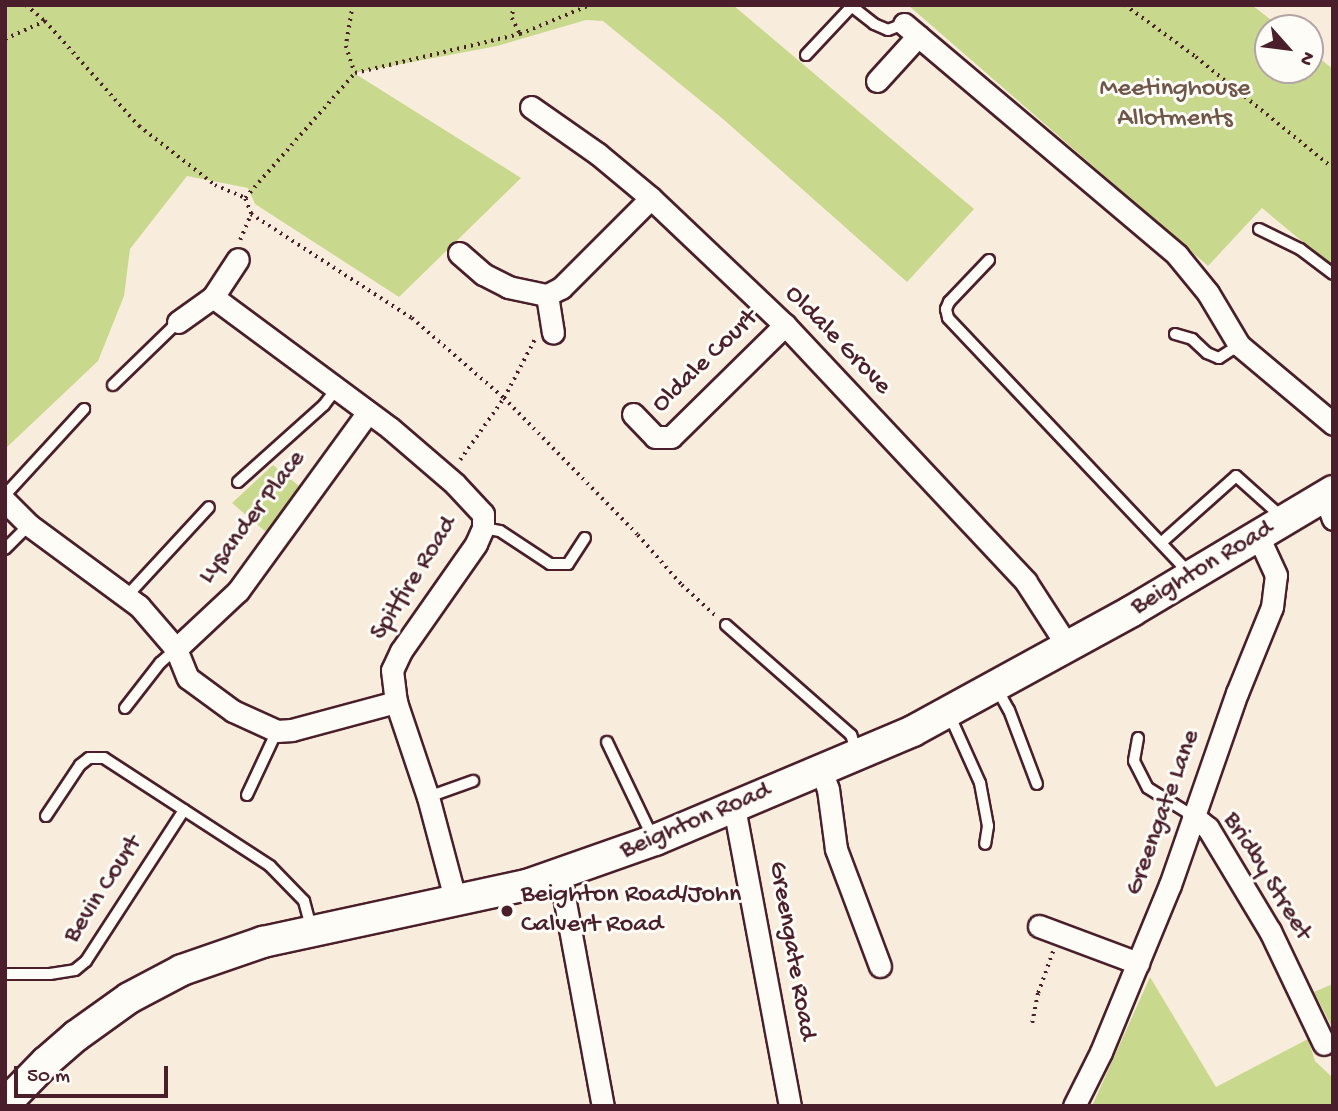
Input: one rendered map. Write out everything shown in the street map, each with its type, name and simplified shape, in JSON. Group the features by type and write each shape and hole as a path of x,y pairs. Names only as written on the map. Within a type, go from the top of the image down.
{"street":[{"path":"877,81 911,30 1177,255 1208,293 1239,345 1333,425"},
{"name":"Oldale Grove","path":"531,107 598,154 652,198 785,325 1027,582 1068,647"},
{"path":"459,253 483,274 508,287 522,293 547,295 561,288 652,198"},
{"path":"178,322 213,297 238,259"},
{"path":"547,295 547,331"},
{"name":"Spitfire Road","path":"213,297 368,412 447,477 483,514 483,528 476,544 401,651 392,670 396,702 428,797 456,902"},
{"name":"Oldale Court","path":"633,414 655,437 671,437 785,325"},
{"name":"Lysander Place","path":"176,649 238,591 368,412"},
{"path":"5,501 29,524 139,607 176,649 188,678 233,711 277,731 292,730 396,702"},
{"name":"Beighton Road","path":"5,1104 76,1035 146,988 182,970 241,947 456,902 560,876 655,840 859,755 948,713 1192,577 1285,520 1330,502"},
{"name":"Greengate Lane","path":"1074,1106 1101,1052 1170,885 1276,592 1276,575 1258,536"},
{"path":"821,771 828,789 836,849 880,966"},
{"name":"Greengate Road","path":"734,807 790,1106"},
{"name":"Bridby Street","path":"1194,816 1208,828 1270,931 1324,1044"},
{"path":"560,876 603,1106"},
{"path":"1039,926 1138,962"}],"lane":[{"path":"806,55 850,6 874,24 888,30 911,30"},
{"path":"1259,229 1300,249 1333,274"},
{"path":"989,260 949,302 946,309 948,318 1162,542 1192,577"},
{"path":"113,385 178,322"},
{"path":"1175,334 1183,334 1219,358 1239,345"},
{"path":"238,482 324,405 337,388"},
{"path":"5,495 84,409"},
{"path":"1162,542 1236,476 1285,520"},
{"path":"126,597 209,507"},
{"path":"5,549 29,524"},
{"path":"483,528 500,530 550,564 568,564 585,538"},
{"path":"726,625 851,735 859,755"},
{"path":"125,708 160,663 176,649"},
{"path":"996,687 1009,710 1037,784"},
{"path":"948,713 980,783 988,826 985,844"},
{"path":"247,795 277,731"},
{"path":"1138,738 1134,761 1148,788 1194,816"},
{"path":"607,742 655,840"},
{"path":"46,816 80,765 96,757 104,758 270,866 304,901 313,931"},
{"path":"428,797 473,781"},
{"name":"Bevin Court","path":"5,974 75,970 86,961 184,810"}],"path":[{"path":"26,5 45,21 139,126 215,186 245,198 251,214 412,318 504,398 638,535 682,585 726,625"},
{"path":"353,5 346,46 355,73"},
{"path":"514,5 512,18 520,34"},
{"path":"245,198 355,73 520,34 590,5"},
{"path":"1125,5 1196,57 1333,168"},
{"path":"5,38 45,21"},
{"path":"238,259 237,248 251,214"},
{"path":"447,477 504,398 547,331"},
{"path":"1032,1023 1038,993 1060,933"}],"green space":[{"path":"5,5 733,5 974,209 907,282 723,119 603,21 586,20 497,46 354,73 521,178 399,297 255,204 248,188 187,176 130,249 124,296 98,361 5,449"},
{"name":"Meetinghouse Allotments","path":"908,5 1252,5 1263,14 1254,14 1254,84 1324,84 1324,62 1333,69 1333,267 1262,208 1208,266"},
{"path":"273,465 299,486 266,532 232,503"},
{"path":"1150,977 1216,1087 1308,1039 1315,1061 1333,1078 1333,1106 1092,1106"},
{"path":"1333,984 1333,1029 1314,992"}],"place":[{"name":"Beighton Road/John Calvert Road","path":"507,911"}]}
